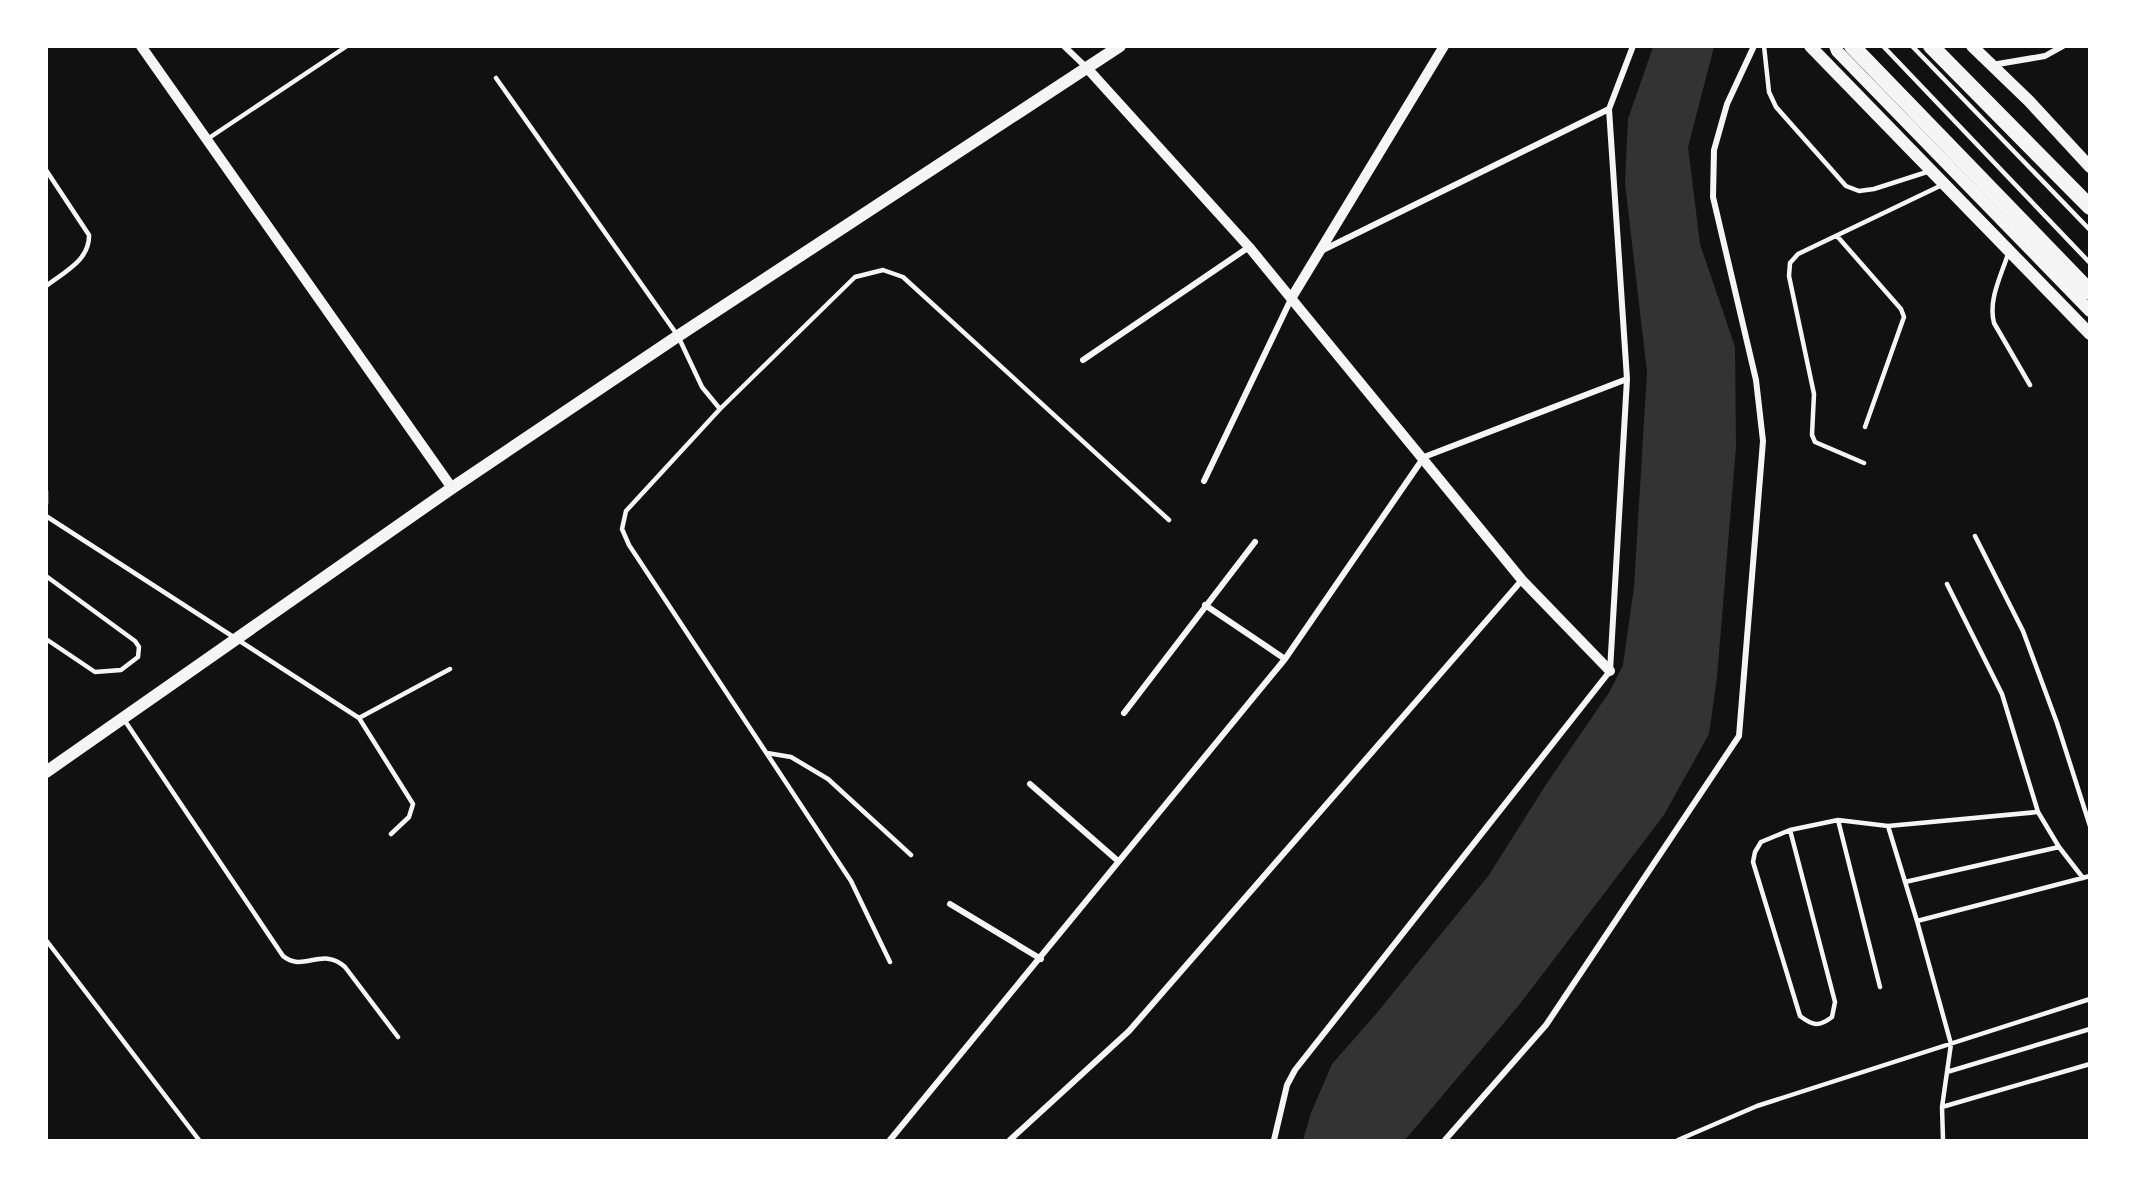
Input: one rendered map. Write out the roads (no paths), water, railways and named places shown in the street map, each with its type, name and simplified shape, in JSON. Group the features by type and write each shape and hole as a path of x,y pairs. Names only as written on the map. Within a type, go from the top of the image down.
{"highway":[{"path":"1852,46 2090,292"},
{"path":"1931,46 2090,207"}],"main road":[{"path":"46,772 452,488 678,336 1120,46"},
{"path":"1810,46 2090,334"},
{"path":"1835,46 1837,51 2090,311"},
{"path":"1972,46 2090,167"}],"street":[{"path":"141,46 452,488"},
{"path":"1064,46 1087,68 1249,247 1424,457 1522,580 1610,671"},
{"path":"1204,480 1292,297 1444,46"},
{"path":"1274,1140 1287,1084 1295,1070 1610,671 1627,379 1609,109 1633,46"},
{"path":"1445,1140 1546,1025 1739,736 1763,441 1756,380 1713,197 1714,150 1727,104 1754,46"},
{"path":"1991,66 2045,56 2063,46"},
{"path":"1320,252 1609,109"},
{"path":"1083,360 1249,247"},
{"path":"891,1140 1285,659 1424,457 1627,379"},
{"path":"1124,713 1255,542"},
{"path":"1010,1140 1129,1031 1522,580"},
{"path":"1205,605 1285,659"},
{"path":"1030,784 1118,861"},
{"path":"950,904 1041,959"}],"lane":[{"path":"206,140 347,46"},
{"path":"1764,46 1769,92 1776,107 1846,186 1859,191 1874,189 1931,171"},
{"path":"1883,46 2090,263"},
{"path":"1912,46 2090,230"},
{"path":"496,78 678,336 702,387 720,409"},
{"path":"46,170 89,236 89,245 81,260 46,286"},
{"path":"1864,463 1815,442 1812,435 1815,394 1788,276 1790,263 1798,254 1944,184"},
{"path":"1837,236 1901,309 1904,317 1865,427"},
{"path":"2009,251 1992,301 1991,314 1994,323 2031,385"},
{"path":"890,962 851,881 629,545 622,529 626,511 720,409 855,277 883,270 903,277 1169,520"},
{"path":"46,491 46,504"},
{"path":"46,516 358,718 413,804 409,818 391,834"},
{"path":"1975,536 2023,631 2057,723 2090,826"},
{"path":"46,576 135,641 139,647 138,657 121,670 95,672 46,639"},
{"path":"1947,584 2002,694 2038,812 2059,847 2083,878"},
{"path":"358,718 450,669"},
{"path":"123,718 283,956 296,962 329,957 338,960 398,1037"},
{"path":"767,753 791,757 828,779 911,855"},
{"path":"1790,830 1835,1002 1832,1017 1821,1025 1810,1025 1800,1016 1753,862 1755,852 1761,842 1790,830 1838,820 1888,826 2038,812"},
{"path":"1838,820 1880,987"},
{"path":"1888,826 1951,1044 1942,1107 1943,1140"},
{"path":"1905,882 2059,847"},
{"path":"1917,921 2090,876"},
{"path":"46,940 199,1140"},
{"path":"1678,1140 1757,1106 2090,999"},
{"path":"1947,1072 2090,1029"},
{"path":"1942,1107 2090,1064"}]}
